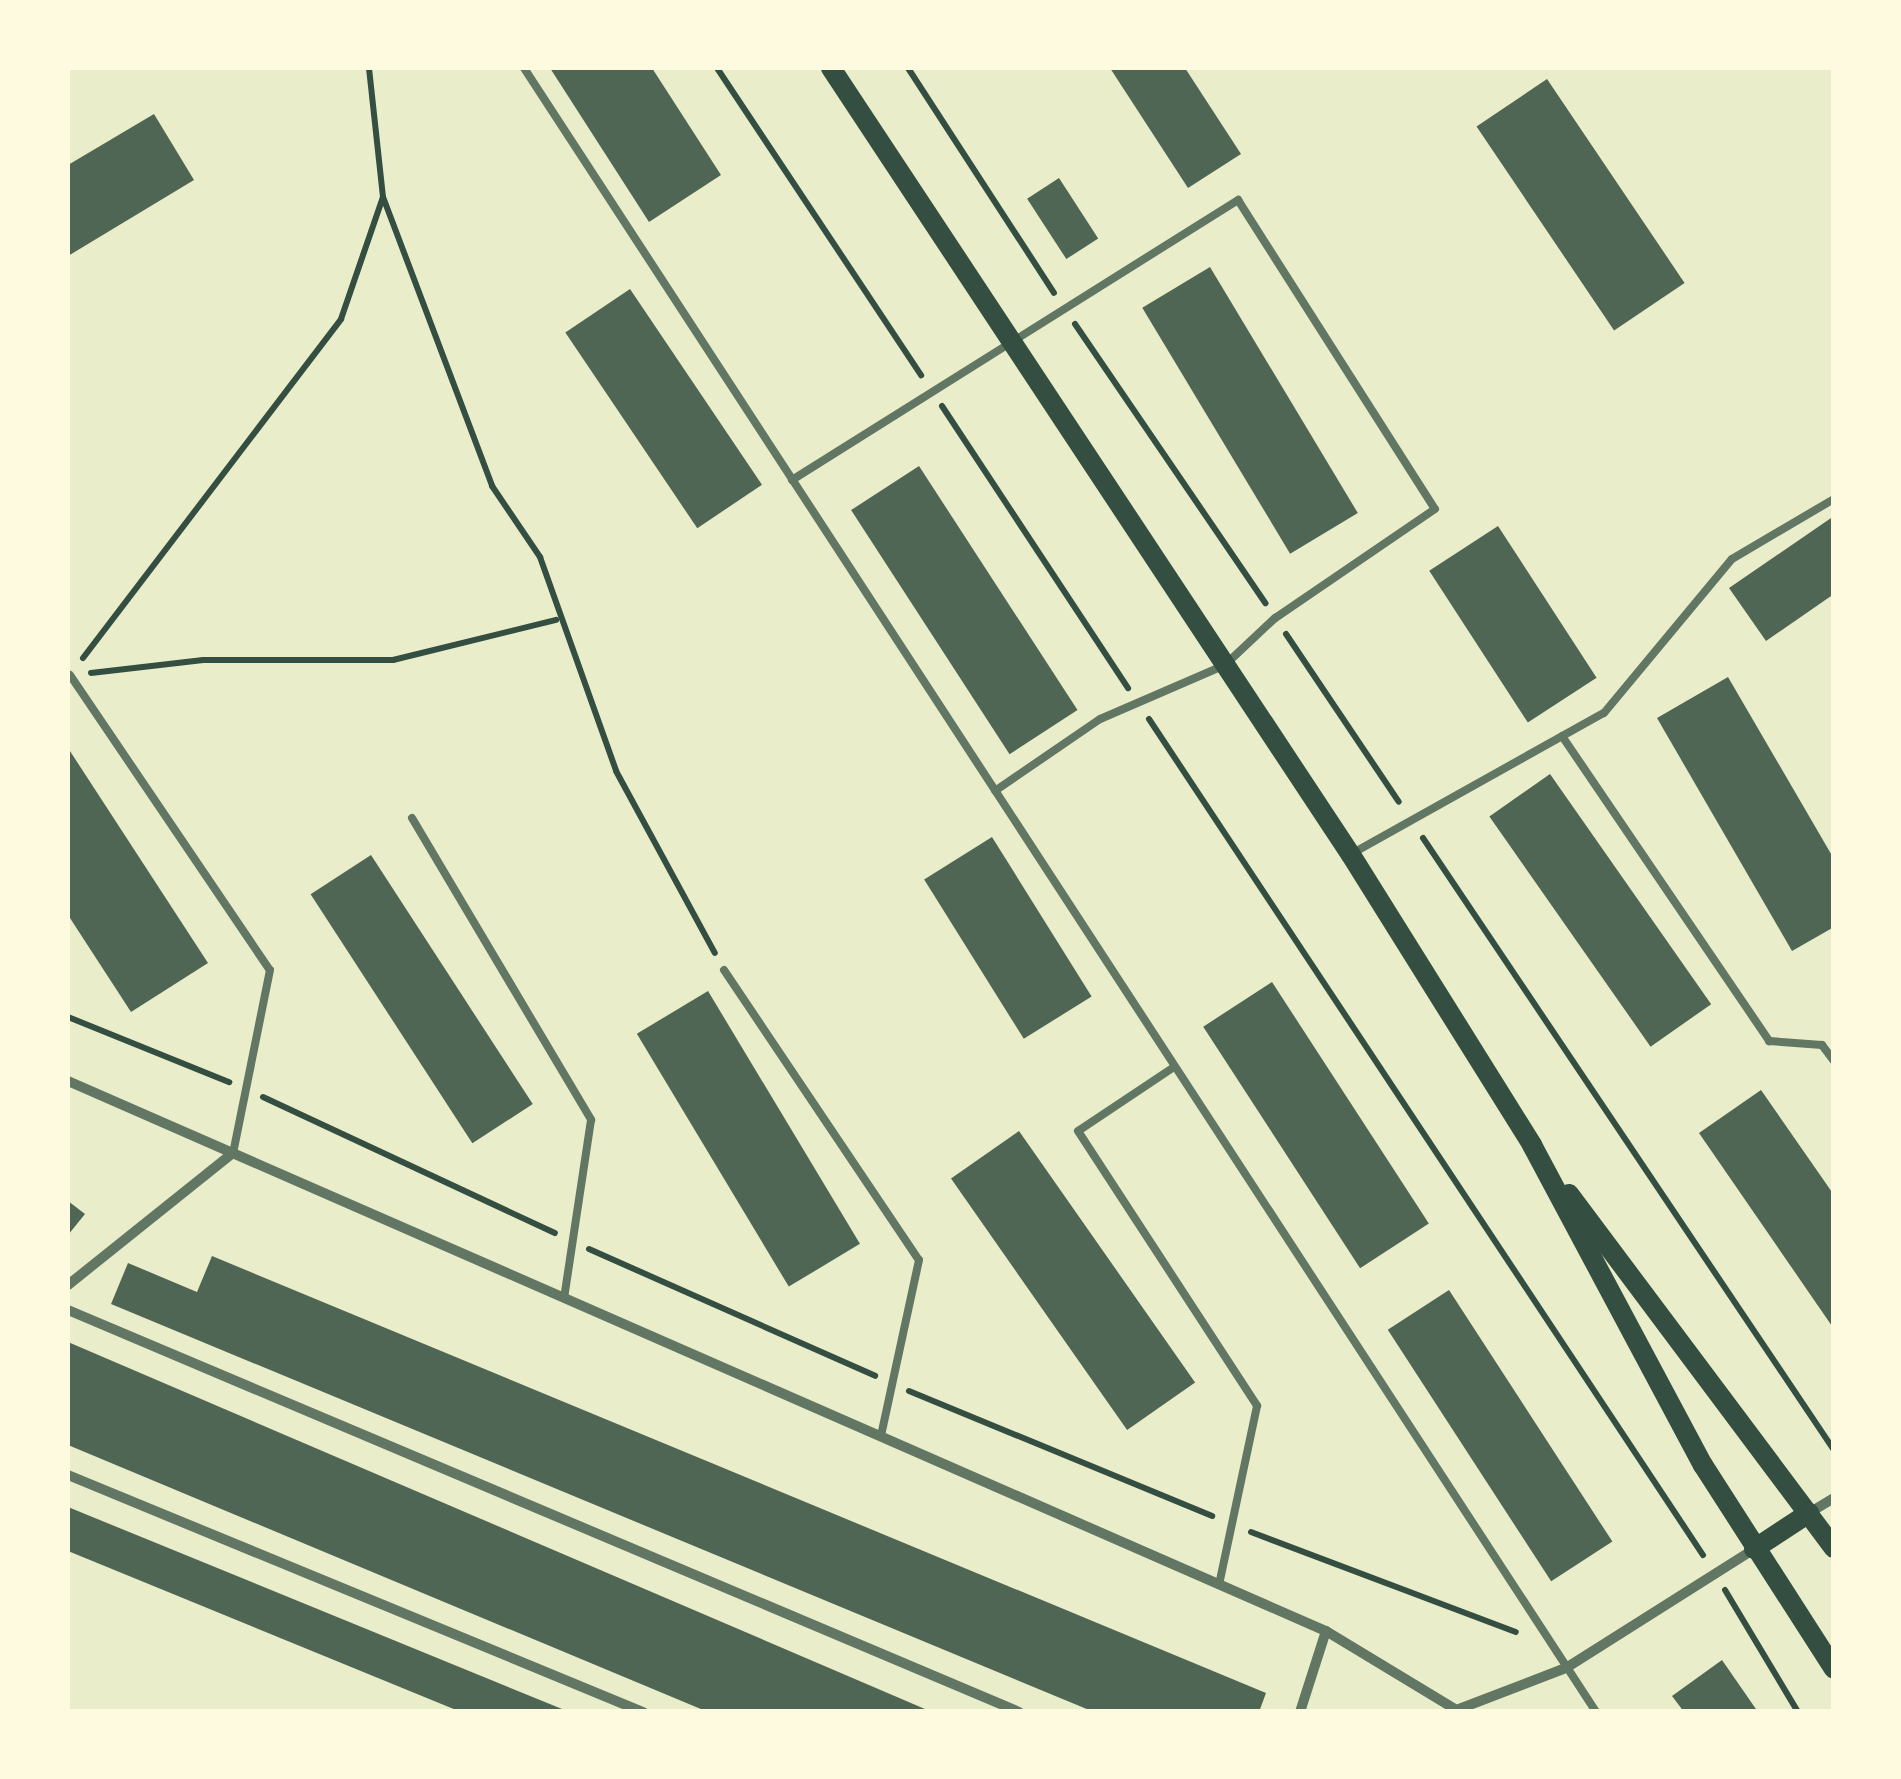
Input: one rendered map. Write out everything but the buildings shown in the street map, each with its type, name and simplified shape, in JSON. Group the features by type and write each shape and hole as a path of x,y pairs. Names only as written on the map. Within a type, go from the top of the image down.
{"main road":[{"path":"831,68 1350,855 1532,1145 1754,1549 1834,1670"},
{"path":"1532,1145 1834,1548"},
{"path":"1754,1549 1809,1513"}],"street":[{"path":"68,1081 1326,1631 1459,1710 1566,1668 1717,1576 1754,1549"},
{"path":"68,1285 234,1153"},
{"path":"68,1310 1019,1712"},
{"path":"68,1475 643,1712"},
{"path":"1809,1513 1834,1498"},
{"path":"1300,1712 1326,1631"}],"lane":[{"path":"524,68 1596,1712"},
{"path":"792,480 1238,200 1435,509 1275,618 1225,665 1138,702 994,792"},
{"path":"1350,855 1604,713 1732,560 1834,499"},
{"path":"70,676 270,970 234,1153"},
{"path":"1562,736 1769,1041 1822,1045 1834,1061"},
{"path":"412,818 592,1120 564,1298"},
{"path":"724,970 919,1260 881,1436"},
{"path":"1174,1067 1078,1131 1257,1406 1219,1585"}],"path":[{"path":"369,68 383,197 492,486 540,557 556,620 616,771 724,970"},
{"path":"718,68 1717,1576 1798,1712"},
{"path":"908,68 1064,309 1834,1450"},
{"path":"70,676 341,319 383,197"},
{"path":"70,676 203,660 393,660 556,620"},
{"path":"68,1017 246,1090 892,1384 1232,1525 1549,1644"}]}
